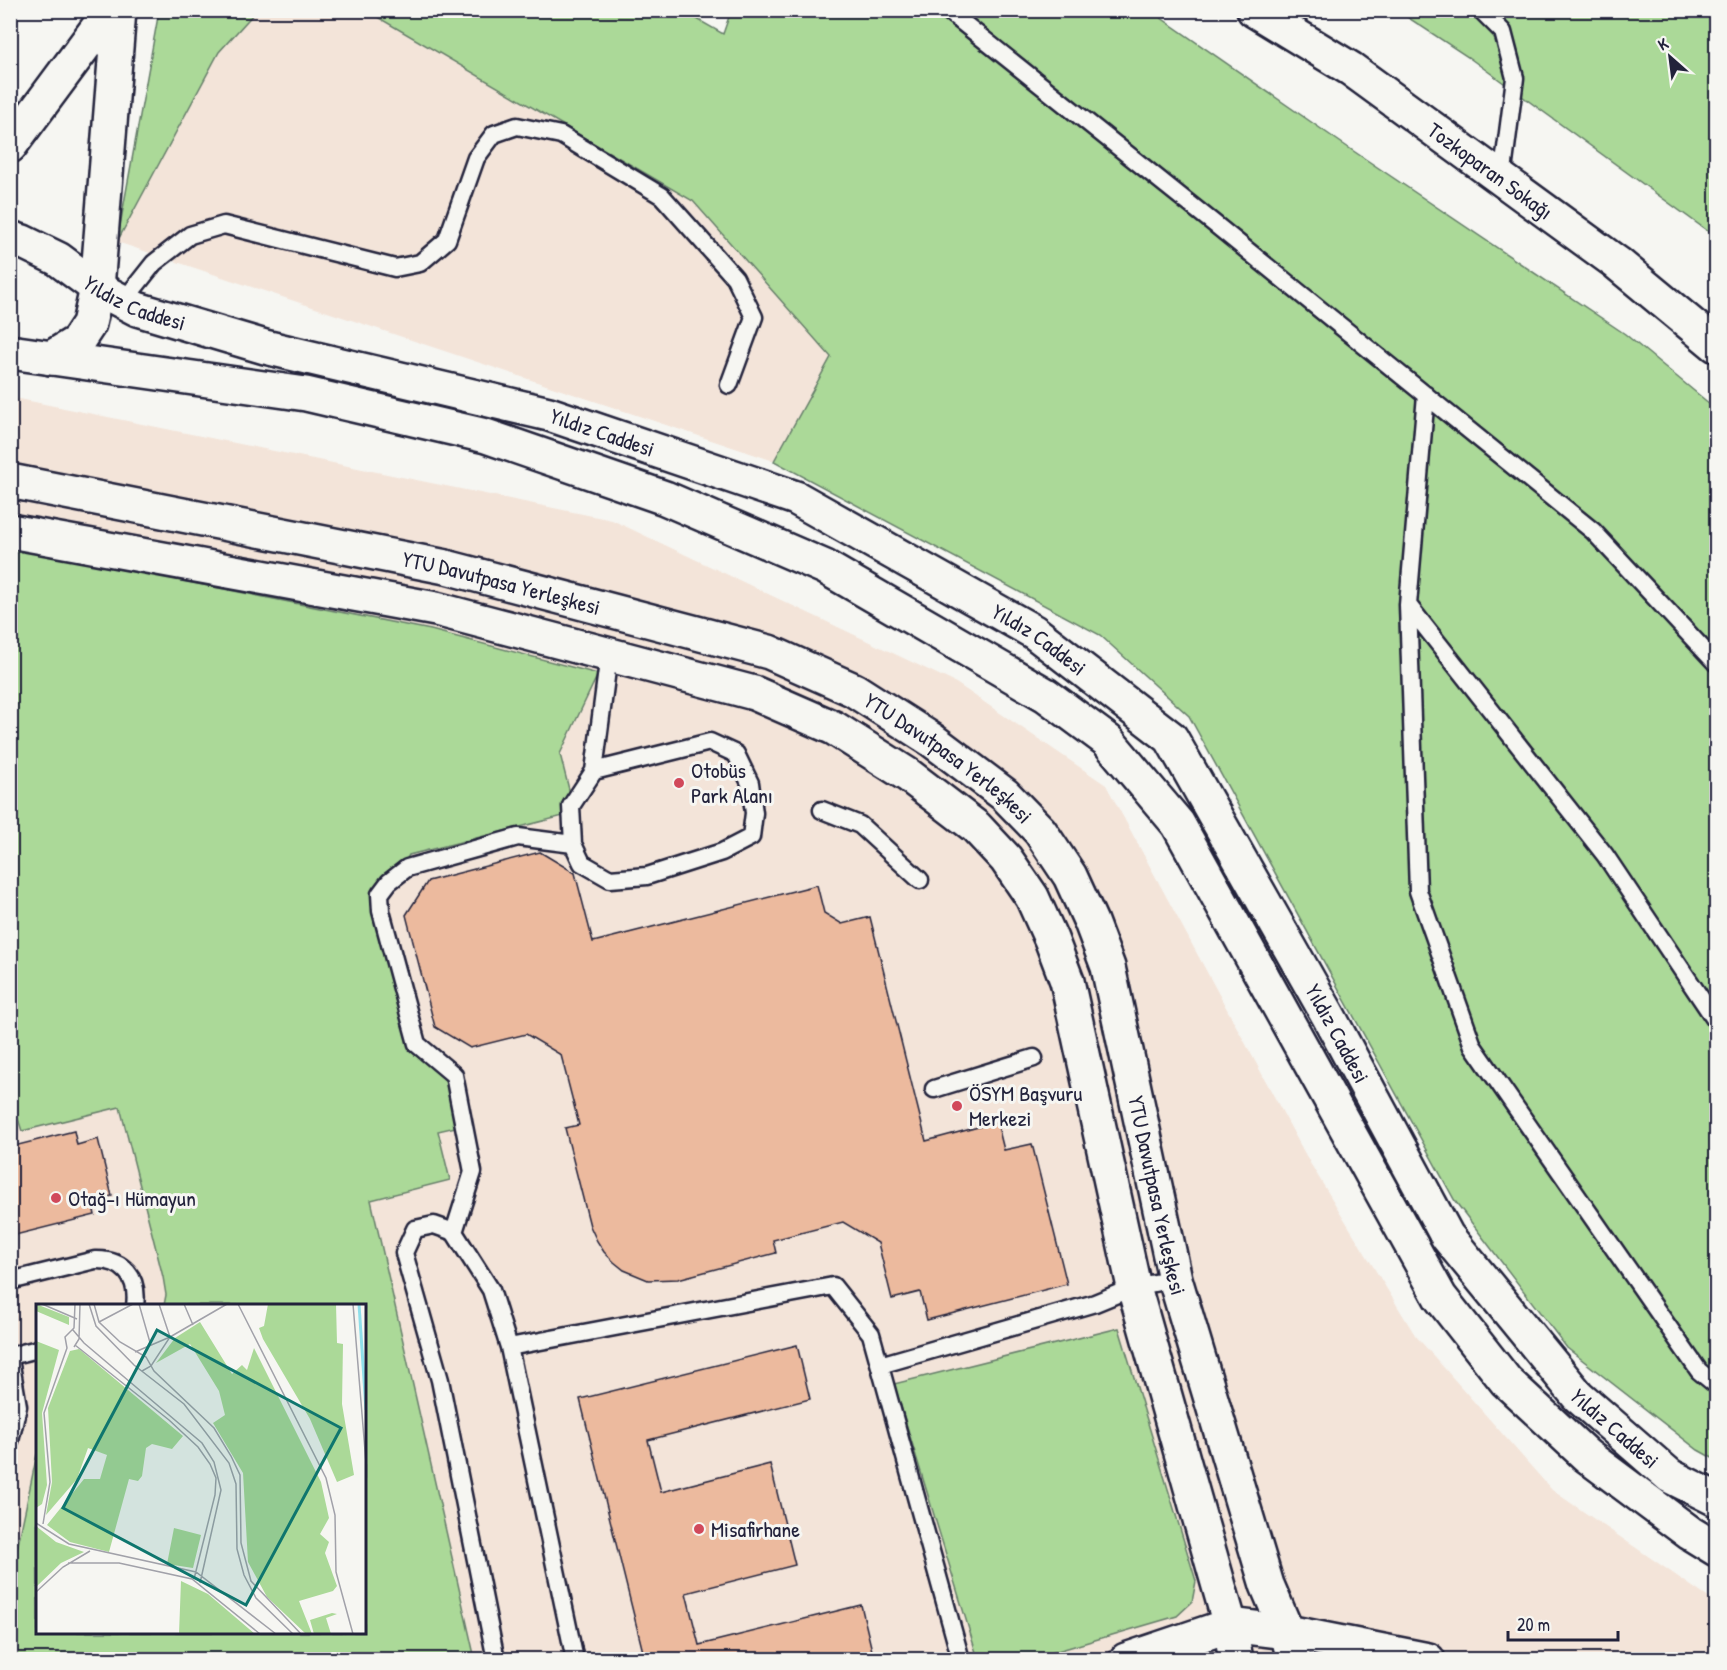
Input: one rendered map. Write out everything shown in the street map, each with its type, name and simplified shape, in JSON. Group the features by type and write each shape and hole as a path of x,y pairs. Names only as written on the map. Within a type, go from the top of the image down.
{"main road":[{"path":"13,138 111,10"},
{"path":"51,358 77,342 110,295 119,10"},
{"name":"Tozkoparan Sokağı","path":"1254,10 1352,69 1617,263 1716,345"},
{"name":"Yıldız Caddesi","path":"10,238 58,259 110,295 137,309 266,347 549,414 796,498 1034,632 1171,738 1328,1015 1446,1236 1578,1396 1670,1476 1716,1499"},
{"name":"Yıldız Caddesi","path":"10,352 306,394 486,436 665,498 825,567 1046,695 1108,741 1178,824 1440,1297 1506,1381 1587,1456 1690,1533 1716,1549"},
{"name":"YTU Davutpasa Yerleşkesi","path":"10,481 446,567 769,652 854,690 932,740 1005,795 1040,831 1070,876 1108,967 1175,1279 1268,1585 1290,1646"},
{"name":"YTU Davutpasa Yerleşkesi","path":"10,531 436,609 754,693 834,728 908,775 976,827 1006,859 1032,897 1052,939 1067,981 1134,1287 1230,1625 1236,1659"},
{"path":"1126,1659 1230,1625 1290,1646 1428,1659"}],"lane":[{"path":"947,10 1593,531 1716,663"},
{"path":"1481,10 1503,32 1515,78 1502,179"},
{"path":"110,295 190,235 224,225 395,268 420,263 447,240 476,158 495,134 517,126 561,135 662,196 735,278 754,317 729,384"},
{"path":"1426,395 1408,605 1418,891 1473,1046 1699,1371 1716,1385"},
{"path":"1408,605 1605,855 1716,1021"},
{"path":"594,771 710,742 736,753 750,783 754,813 751,837 722,852 647,876 610,879 582,863 573,844 571,806 594,771 609,654"},
{"path":"822,810 860,825 920,880"},
{"path":"454,1232 473,1172 454,1075 417,1044 381,911 380,894 389,882 407,868 518,837 573,844"},
{"path":"934,1089 1034,1058"},
{"path":"496,1659 440,1380 404,1252 415,1229 435,1225 454,1232 491,1290 509,1347 575,1659"},
{"path":"10,1281 95,1260 107,1260 119,1264 128,1272 134,1283 135,1304"},
{"path":"880,1365 1095,1303 1134,1287 1175,1279"},
{"path":"509,1347 833,1286 871,1334 961,1659"},
{"path":"10,1441 18,1406 10,1357 36,1350"}],"shaded area":[{"path":"256,11 367,11 693,201 831,357 774,461 117,242 219,52"},
{"path":"10,397 612,520 956,683 1106,785 1310,1163 1415,1335 1552,1490 1716,1603 1716,1659 11,1659"}],"green space":[{"path":"159,11 256,11 219,52 117,242"},
{"path":"367,11 683,11 723,34 731,11 1151,11 1340,142 1625,334 1716,409 1716,1460 1698,1450 1567,1348 1455,1201 1189,716 1100,635 774,461 831,357 693,201"},
{"path":"1398,11 1716,11 1716,237 1468,57"},
{"path":"11,547 431,630 598,674 560,754 575,813 409,855 375,911 410,1046 449,1083 460,1126 438,1131 450,1180 371,1200 475,1659 11,1659 11,1578 36,1459 36,1634 366,1634 366,1304 164,1304 166,1295 163,1277 120,1107 22,1131 18,1119 11,1121"},
{"path":"1119,1328 1196,1581 1192,1602 1177,1616 1030,1659 978,1659 894,1384"}],"building":[{"path":"540,852 575,873 593,942 817,885 824,913 842,924 870,917 926,1141 997,1122 1004,1150 1032,1144 1067,1284 927,1320 920,1292 892,1299 878,1243 843,1222 773,1240 776,1253 678,1279 648,1280 624,1270 614,1262 604,1252 590,1226 565,1128 579,1125 561,1055 526,1034 470,1048 435,1027 406,915 428,881"},
{"name":"Otağ-ı Hümayun","path":"74,1131 77,1145 98,1139 112,1196 92,1201 95,1215 11,1236 17,1261 10,1262 10,1147"},
{"name":"Misafirhane","path":"797,1345 810,1399 648,1440 661,1492 770,1464 795,1565 686,1593 699,1645 861,1605 874,1659 645,1660 580,1399"}],"place":[{"name":"Otobüs Park Alanı","path":"679,783"},
{"name":"ÖSYM Başvuru Merkezi","path":"957,1106"},
{"name":"Otağ-ı Hümayun","path":"56,1198"},
{"name":"Misafirhane","path":"699,1529"}]}
